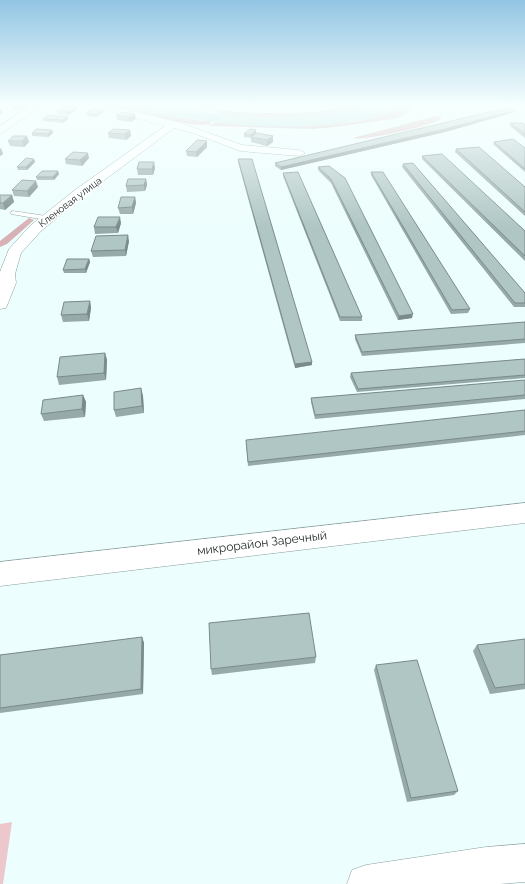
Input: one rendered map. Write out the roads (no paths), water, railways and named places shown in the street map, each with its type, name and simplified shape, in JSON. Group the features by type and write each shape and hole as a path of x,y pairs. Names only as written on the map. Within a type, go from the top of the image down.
{"street":[{"name":"Кленовая улица","path":"0,304 8,283 4,274 7,252 46,218 145,145"},
{"path":"233,145 240,148 299,153"},
{"name":"микрорайон Заречный","path":"0,574 525,513"},
{"path":"366,884 486,866 525,863"}],"lane":[{"path":"13,213 29,214 46,218"}]}
